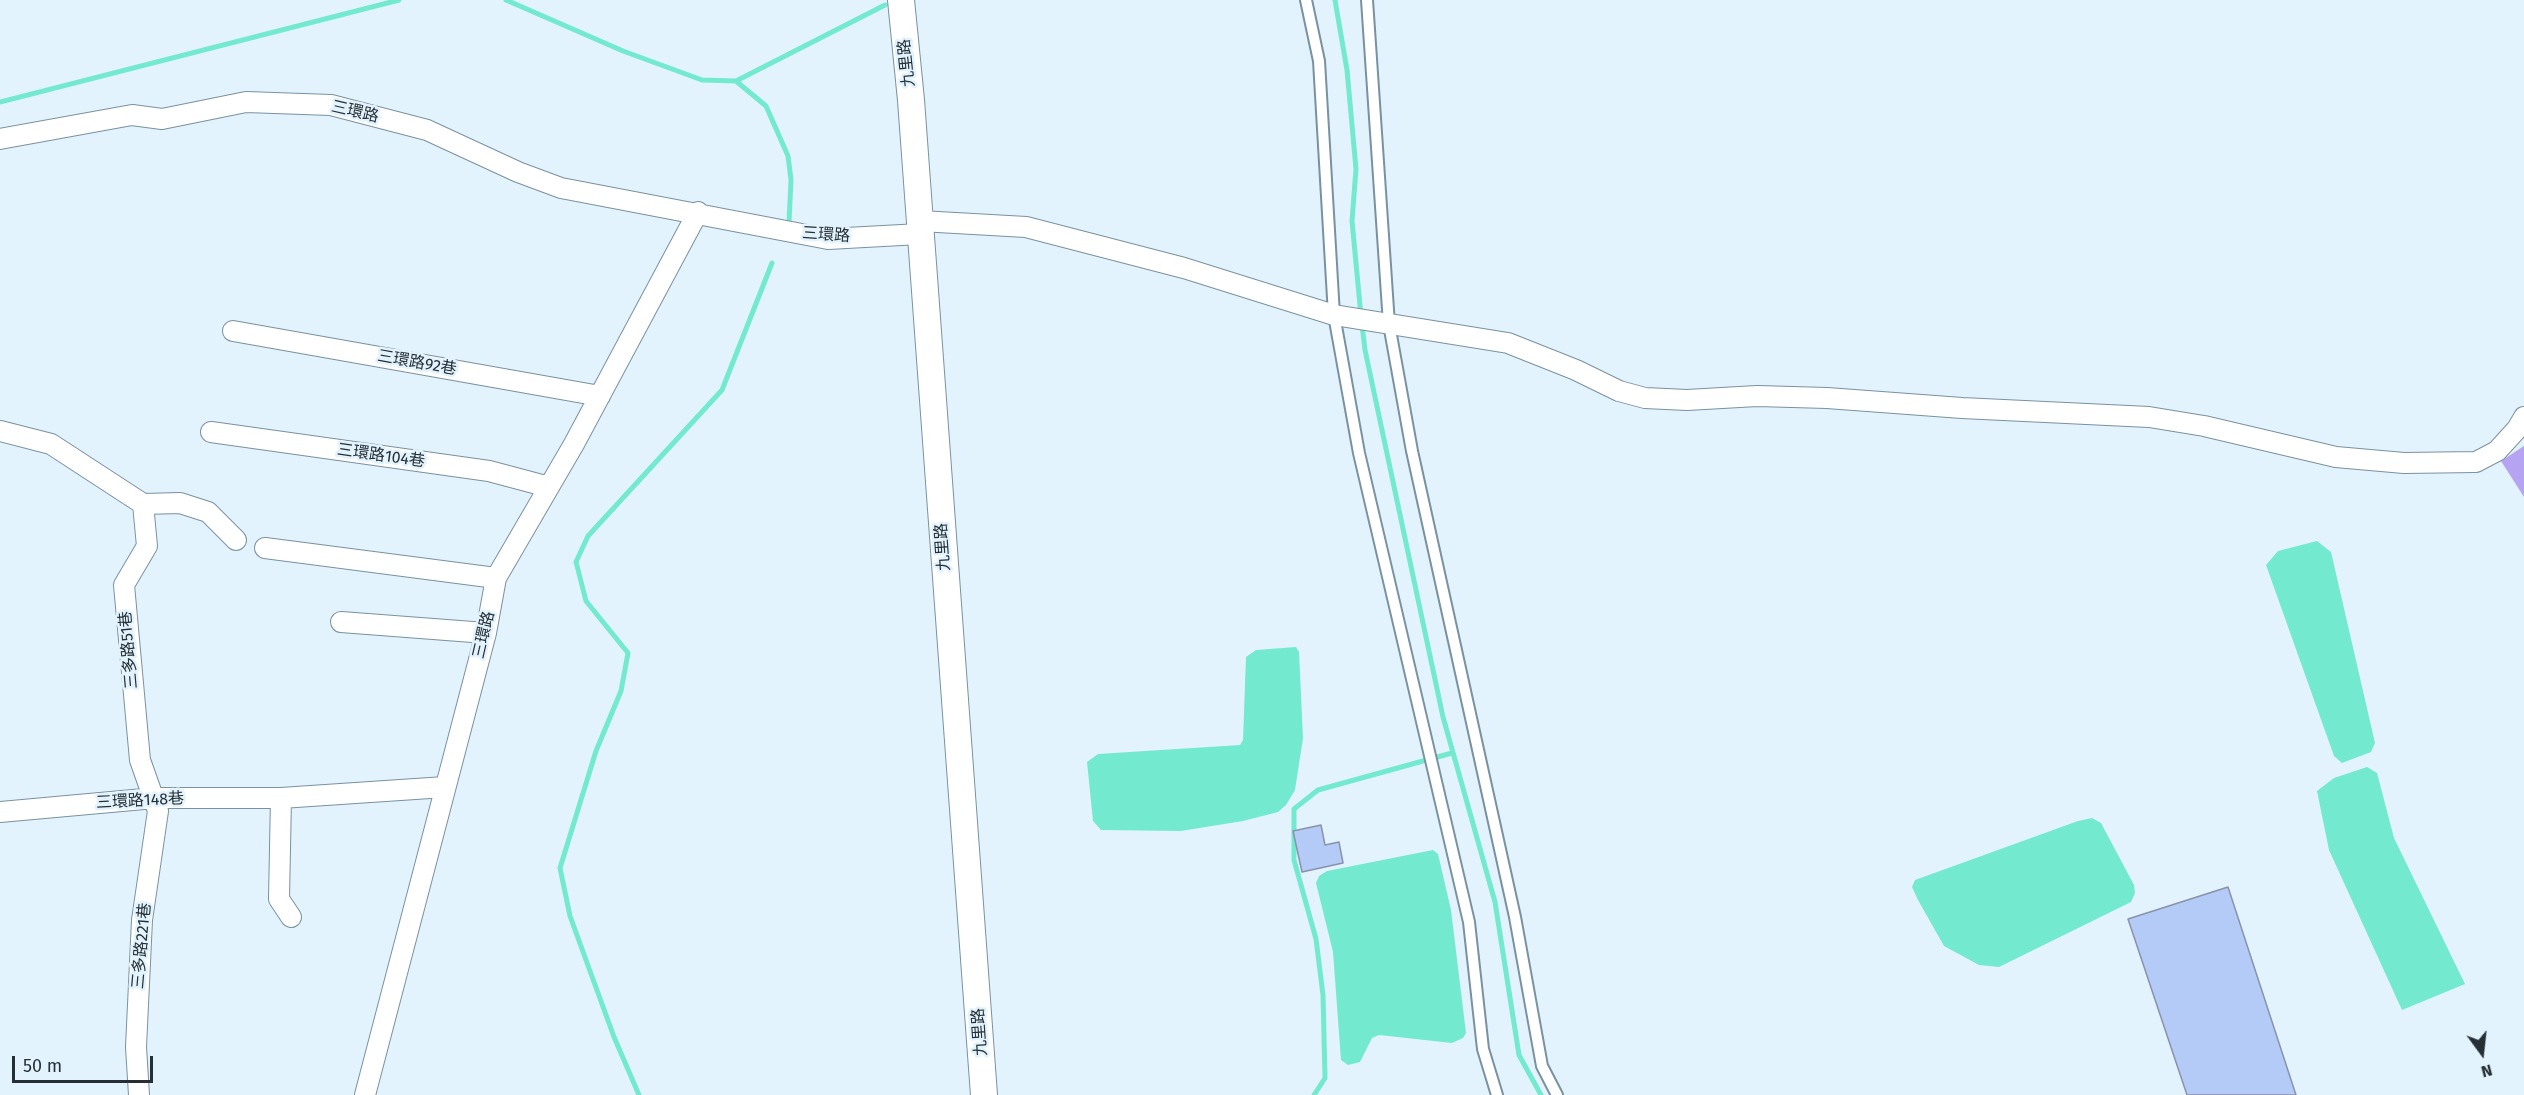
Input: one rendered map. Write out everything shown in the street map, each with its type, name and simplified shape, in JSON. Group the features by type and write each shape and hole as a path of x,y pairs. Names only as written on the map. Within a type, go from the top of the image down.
{"street":[{"name":"九里路","path":"901,0 984,1095"},
{"name":"三環路","path":"0,140 132,115 162,119 246,102 331,105 427,130 518,172 561,188 698,212 742,224 828,238 920,228 1026,227 1184,268 1334,315 1508,343 1576,370 1619,391 1645,398 1827,398 1962,408 2149,417 2226,430 2336,457 2404,463 2476,462 2497,451 2517,429 2524,417"},
{"name":"三環路","path":"365,1095 486,633 496,578 600,396 698,212"},
{"name":"三環路92巷","path":"233,331 600,396"},
{"path":"0,431 51,444 143,504 180,503 208,512 236,540"},
{"name":"三環路104巷","path":"211,432 489,471 549,487"},
{"name":"三多路51巷","path":"143,504 147,546 124,585 140,760 155,798"},
{"path":"265,548 496,578"},
{"path":"341,622 486,633"},
{"name":"三環路148巷","path":"0,812 155,798 281,798 445,787"},
{"name":"三多路221巷","path":"139,1095 136,1047 138,986 142,920 158,811 155,798"},
{"path":"281,798 279,899 291,917"}],"lane":[{"path":"1306,0 1319,60 1334,315 1359,453 1469,922 1483,1048 1497,1095"},
{"path":"1367,0 1389,324 1412,451 1515,917 1542,1066 1557,1095"}],"shaded area":[{"path":"2524,446 2524,497 2501,461"},
{"path":"2317,541 2331,552 2375,743 2371,752 2342,763 2334,756 2266,565 2278,551"},
{"path":"1296,647 1299,652 1303,738 1295,790 1286,805 1278,812 1243,821 1181,831 1101,830 1093,821 1087,762 1098,754 1240,745 1243,740 1246,657 1256,650"},
{"path":"2367,767 2377,773 2394,838 2465,984 2402,1010 2329,850 2317,791 2334,778"},
{"path":"2092,818 2101,823 2134,885 2135,893 2131,902 1999,967 1979,965 1944,946 1912,887 1915,880"},
{"path":"1433,850 1438,854 1451,910 1466,1033 1463,1038 1452,1043 1379,1035 1372,1038 1360,1062 1348,1065 1341,1060 1333,952 1316,883 1319,876 1327,871"}],"building":[{"path":"1321,825 1325,845 1339,842 1343,863 1302,872 1293,831"},
{"path":"2228,887 2296,1095 2187,1095 2128,919"}],"waterway":[{"path":"0,102 399,0"},
{"path":"506,0 623,51 702,80 736,81 885,5"},
{"path":"1335,0 1347,70 1356,169 1352,221 1361,316"},
{"path":"736,81 766,106 788,156 791,180 789,222"},
{"path":"639,1095 614,1037 570,916 560,868 596,751 621,691 628,653 586,601 576,562 588,536 722,390 772,263"},
{"path":"1362,325 1365,350 1443,717 1495,902 1519,1055 1541,1095"},
{"path":"1314,1095 1325,1078 1323,995 1316,939 1294,860 1294,809 1318,790 1452,753"}]}
